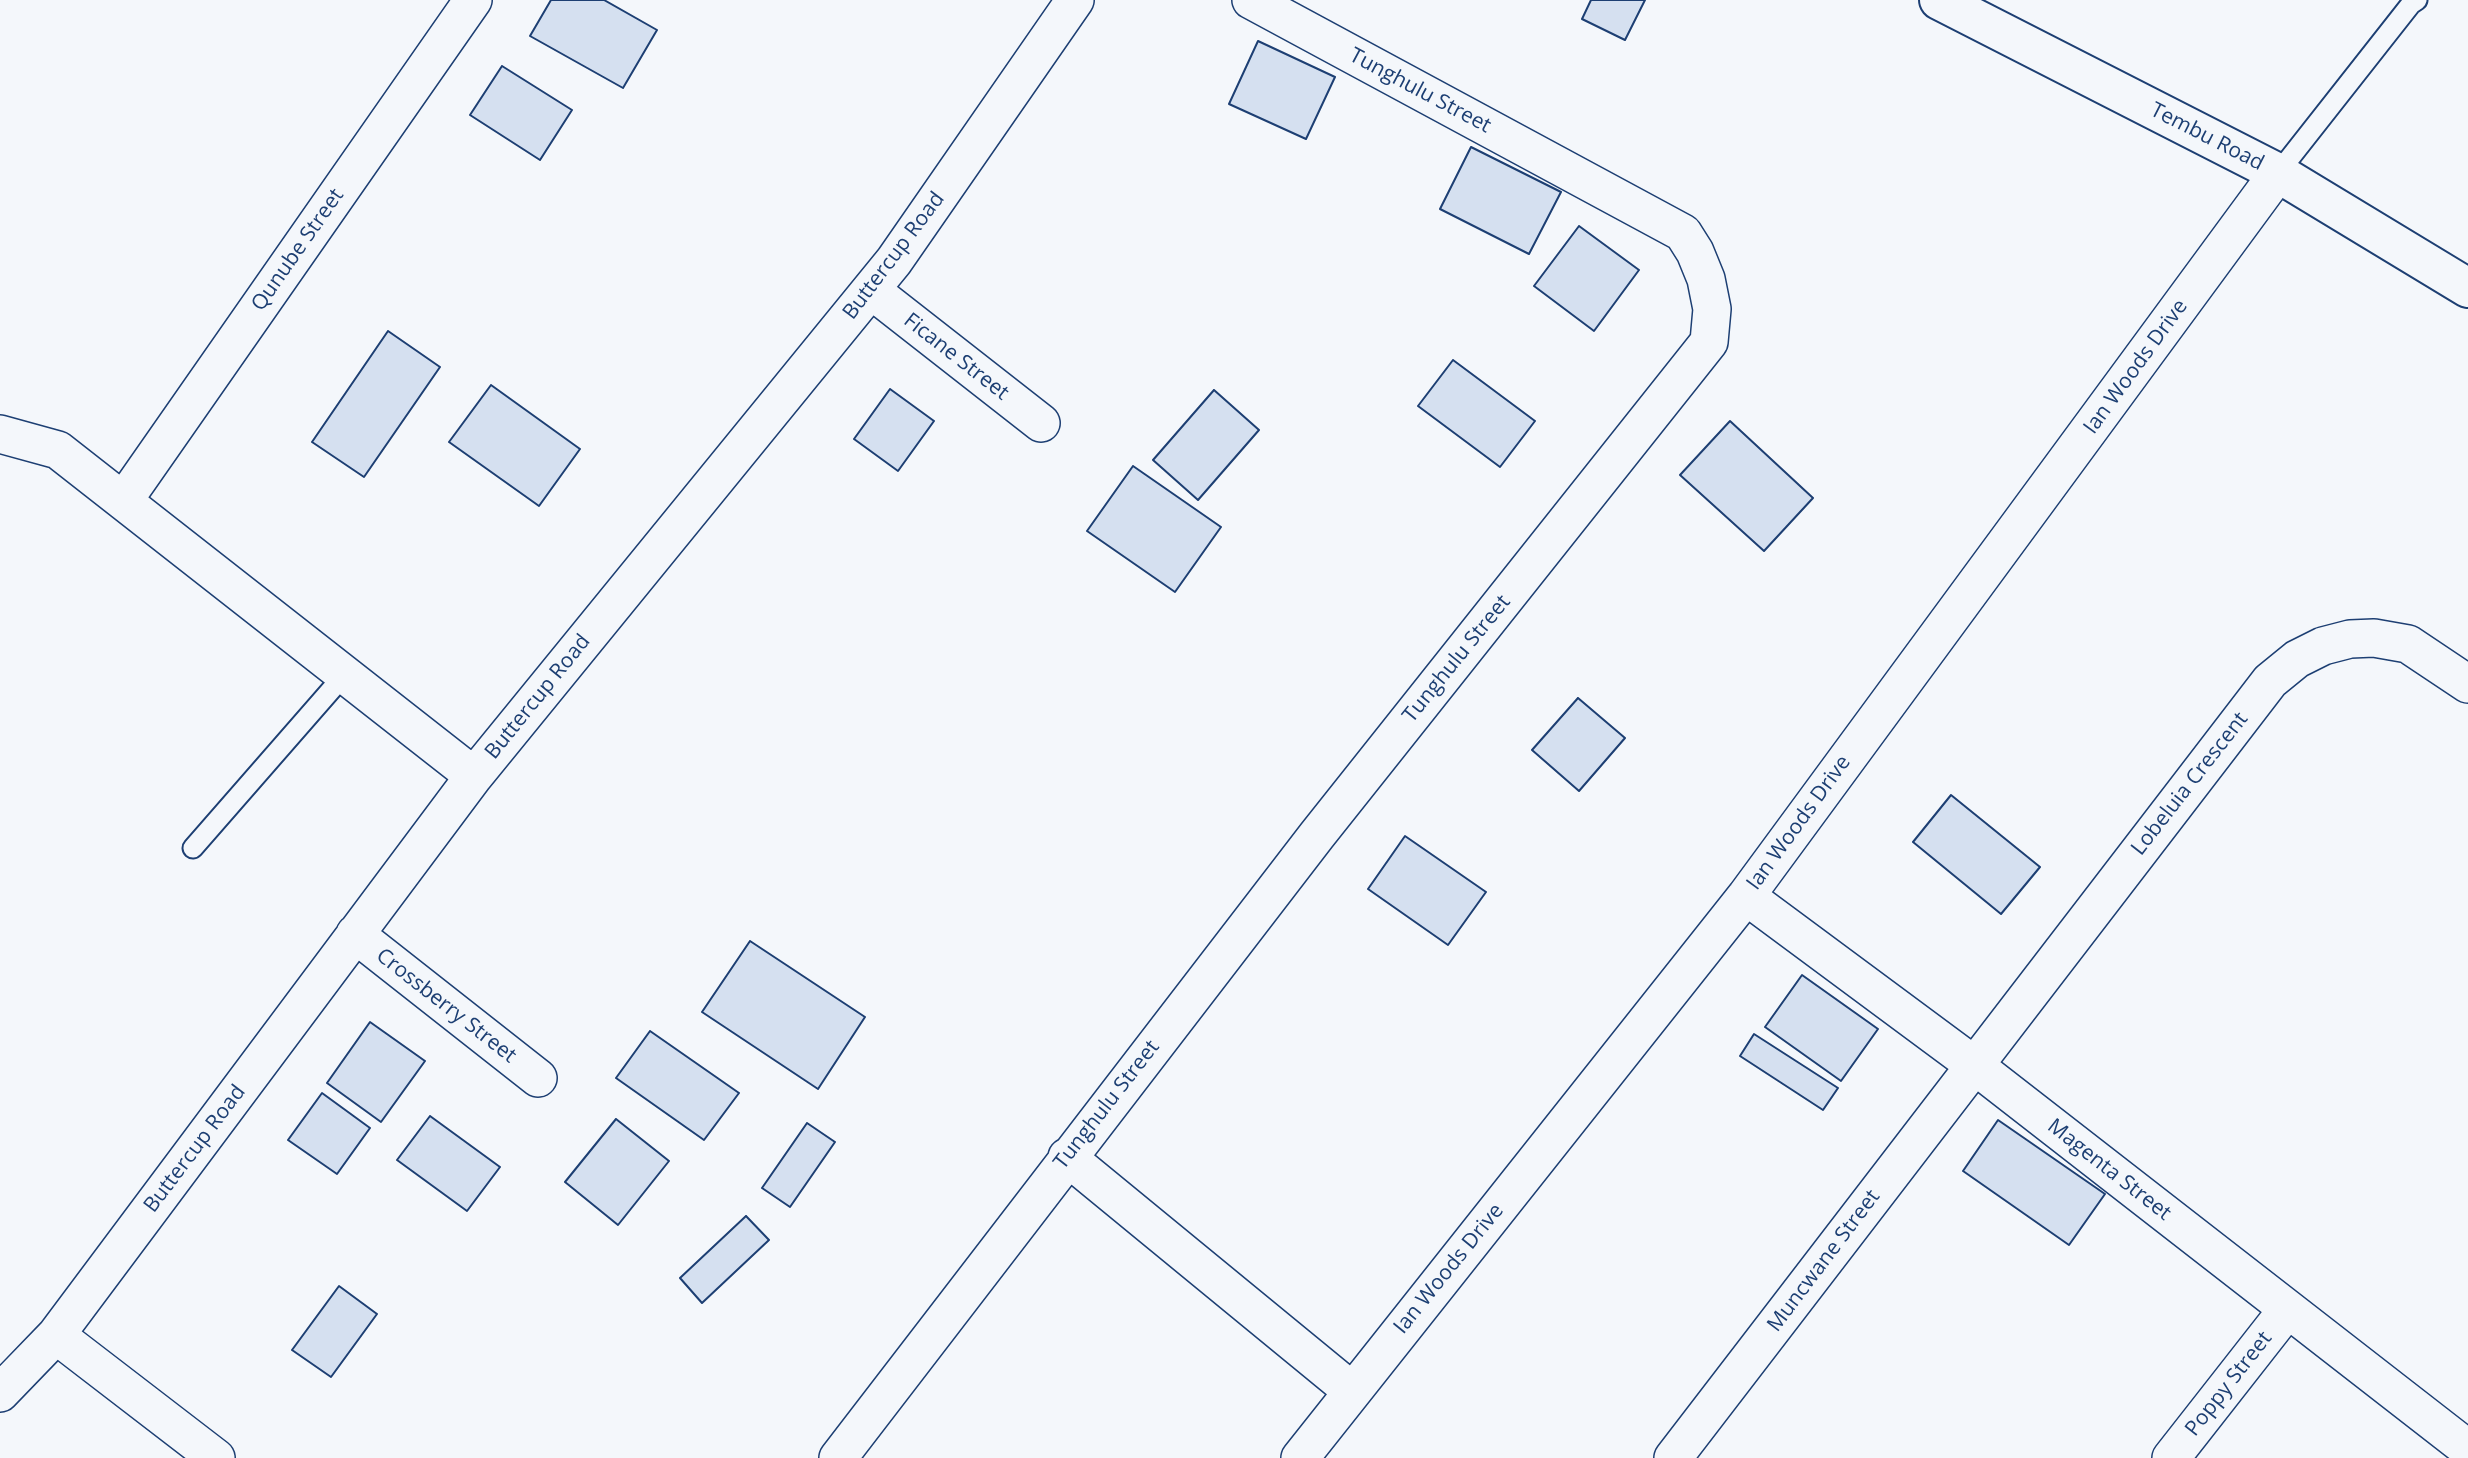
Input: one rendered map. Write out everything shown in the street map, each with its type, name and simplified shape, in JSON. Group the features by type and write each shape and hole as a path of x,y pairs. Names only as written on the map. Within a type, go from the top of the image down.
{"street":[{"name":"Qunube Street","path":"124,500 473,0"},
{"name":"Buttercup Road","path":"0,1393 56,1335 474,776 894,261 1074,0"},
{"name":"Tunghulu Street","path":"838,1458 1325,824 1709,342 1712,309 1706,279 1695,252 1683,233 1251,0"},
{"name":"Tembu Road","path":"1939,0 2278,173 2468,288"},
{"name":"Ian Woods Drive","path":"1300,1458 1746,896 2278,173"},
{"name":"Ficane Street","path":"871,290 1041,424"},
{"path":"0,434 58,450 474,776"},
{"name":"Lobeluia Crescent","path":"1975,1065 2270,681 2297,659 2323,646 2350,639 2374,638 2408,644 2468,684"},
{"name":"Magenta Street","path":"1746,896 1975,1065 2468,1449"},
{"name":"Crossberry Street","path":"355,934 538,1078"},
{"name":"Muncwane Street","path":"1673,1458 1975,1065"},
{"path":"1067,1157 1352,1391"},
{"name":"Poppy Street","path":"2171,1458 2287,1310"},
{"path":"56,1335 216,1458"}],"lane":[{"path":"2278,173 2412,1"},
{"path":"193,848 345,674"}],"building":[{"path":"551,0 604,0 657,30 623,88 530,36"},
{"path":"1591,0 1645,0 1625,40 1582,19"},
{"path":"1258,41 1335,77 1306,139 1229,104"},
{"path":"502,66 572,110 540,160 470,115"},
{"path":"1471,147 1561,192 1529,254 1440,209"},
{"path":"1579,226 1639,270 1594,331 1534,286"},
{"path":"388,331 440,367 364,477 312,442"},
{"path":"1453,360 1535,421 1500,467 1418,406"},
{"path":"491,385 580,449 539,506 449,442"},
{"path":"890,389 934,421 898,471 854,439"},
{"path":"1214,390 1259,430 1198,500 1153,460"},
{"path":"1730,421 1813,498 1764,551 1680,475"},
{"path":"1133,466 1221,527 1175,592 1087,531"},
{"path":"1578,698 1625,738 1579,791 1532,750"},
{"path":"1951,795 2040,867 2001,914 1913,842"},
{"path":"1405,836 1486,892 1448,945 1368,889"},
{"path":"750,941 865,1017 818,1089 702,1012"},
{"path":"1802,975 1878,1029 1841,1081 1765,1027"},
{"path":"370,1022 425,1061 381,1122 327,1083"},
{"path":"650,1031 739,1093 704,1140 616,1078"},
{"path":"1754,1034 1838,1088 1823,1110 1740,1056"},
{"path":"322,1093 370,1128 337,1174 288,1140"},
{"path":"430,1116 500,1167 467,1211 397,1160"},
{"path":"616,1119 669,1161 618,1225 565,1182"},
{"path":"1998,1120 2105,1194 2069,1245 1963,1171"},
{"path":"807,1123 835,1142 790,1207 762,1188"},
{"path":"746,1216 769,1240 702,1303 680,1278"},
{"path":"339,1286 377,1314 331,1377 292,1350"}]}
